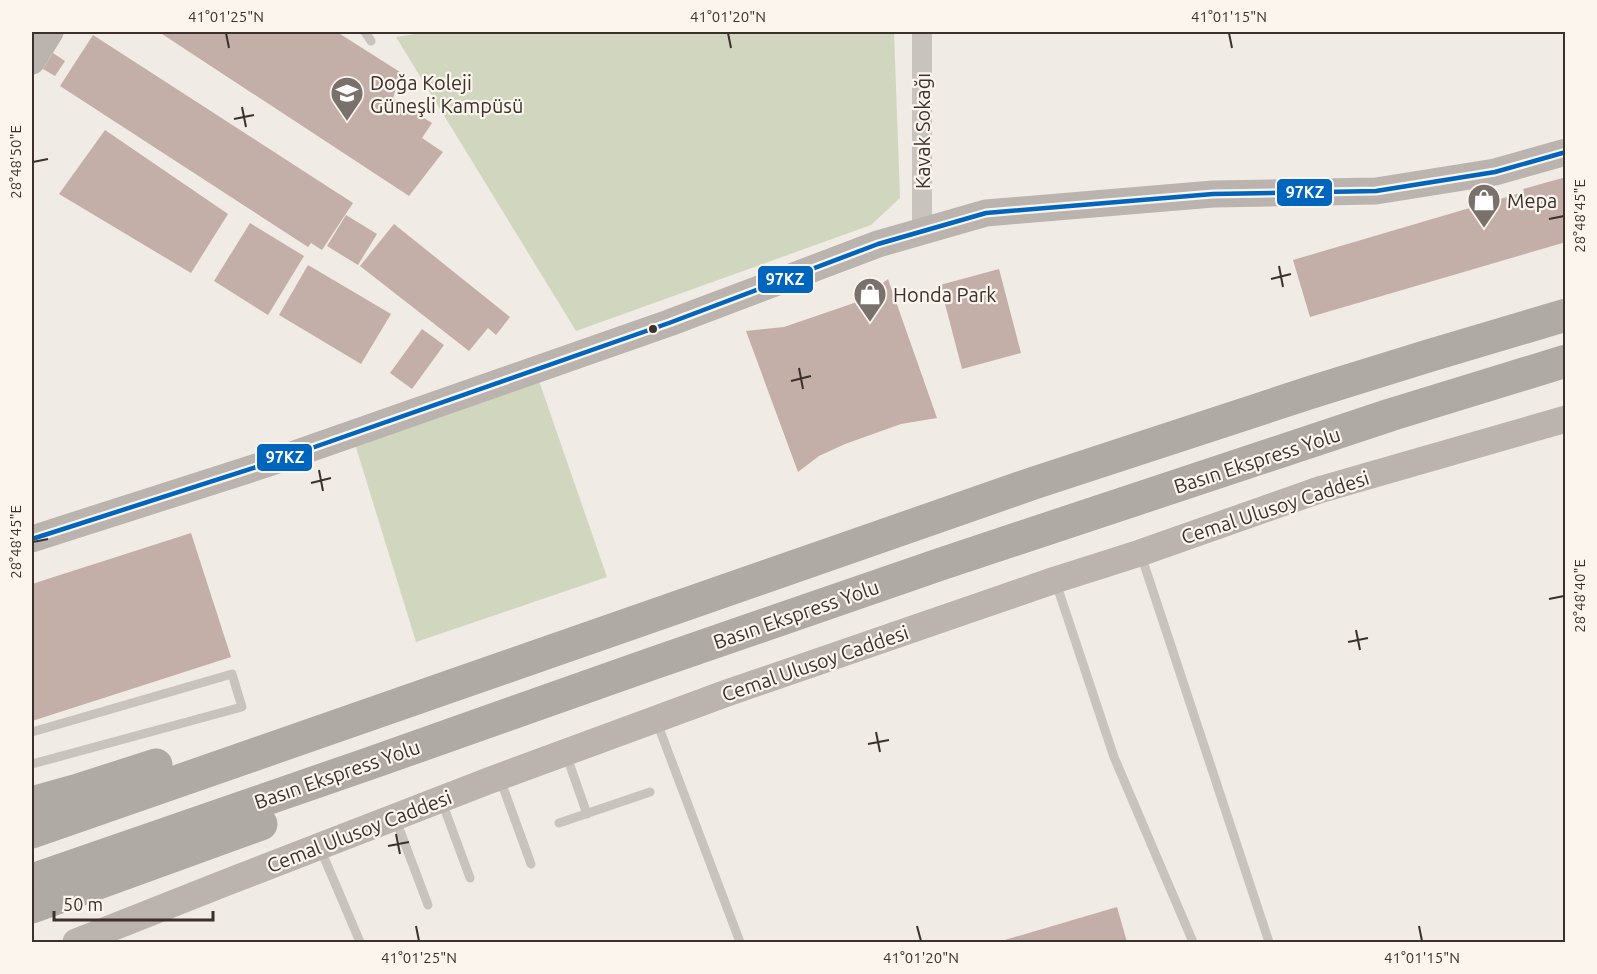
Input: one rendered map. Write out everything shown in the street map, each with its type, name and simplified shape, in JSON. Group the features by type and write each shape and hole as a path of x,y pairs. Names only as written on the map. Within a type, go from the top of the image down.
{"highway":[{"path":"32,832 1034,483 1394,366 1566,315"},
{"name":"Basın Ekspress Yolu","path":"32,880 941,564 1390,415 1566,361"},
{"path":"32,801 75,791 395,690 440,689"},
{"path":"32,908 255,826 300,806 365,765"}],"main road":[{"path":"32,61 50,32"},
{"path":"32,539 266,464 669,323 878,244 986,213 1213,194 1376,191 1495,172 1566,152"},
{"name":"Cemal Ulusoy Caddesi","path":"76,942 441,799 728,693 1319,490 1566,418"}],"street":[{"name":"Kavak Sokağı","path":"922,32 922,231"}],"lane":[{"path":"365,32 371,42"},
{"path":"1140,553 1269,942"},
{"path":"1055,580 1114,757 1193,942"},
{"path":"32,732 232,674 242,707 32,764"},
{"path":"656,720 740,942"},
{"path":"566,753 587,814"},
{"path":"499,777 531,864"},
{"path":"559,824 650,792"},
{"path":"441,799 470,878"},
{"path":"395,817 428,905"},
{"path":"319,846 360,942"}],"green space":[{"path":"428,32 894,32 900,198 871,225 576,331 396,37"},
{"path":"538,378 607,577 416,642 355,444"}],"building":[{"path":"159,32 337,32 400,72 393,99 432,123 422,138 443,152 409,196"},
{"path":"93,35 353,203 322,250 311,243 308,247 60,86"},
{"path":"53,53 65,61 55,76 43,69"},
{"path":"105,130 228,214 191,273 59,194"},
{"path":"1566,177 1566,242 1310,317 1293,260 1524,192 1523,189"},
{"path":"346,215 377,234 358,265 327,246"},
{"path":"250,223 304,256 268,315 214,281"},
{"path":"394,224 510,317 496,335 488,328 469,351 360,266"},
{"path":"308,265 391,314 361,364 279,315"},
{"path":"999,269 1021,353 962,369 940,285"},
{"path":"888,279 937,418 901,424 845,444 819,456 798,472 746,331 784,327 854,303"},
{"path":"422,329 444,345 412,389 390,373"},
{"path":"191,533 231,657 32,721 32,584"},
{"path":"1117,907 1127,942 998,942"}],"transit line":[{"name":"97KZ","path":"32,539 266,464 669,323 878,244 986,213 1213,194 1376,191 1495,172 1566,152"}],"place":[{"name":"Doğa Koleji Güneşli Kampüsü","path":"347,122"},
{"name":"Mepa","path":"1484,229"},
{"name":"Honda Park","path":"870,323"}]}
